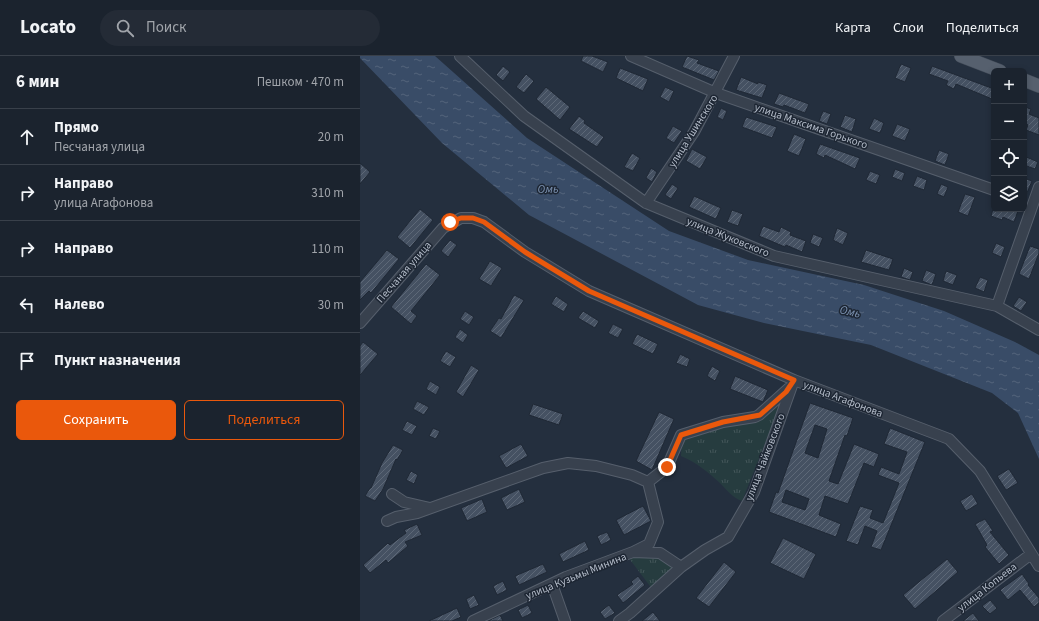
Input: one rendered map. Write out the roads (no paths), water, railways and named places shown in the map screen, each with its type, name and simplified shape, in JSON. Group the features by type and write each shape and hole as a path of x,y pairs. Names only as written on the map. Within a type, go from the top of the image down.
{"main road":[{"path":"961,56 992,68"},
{"path":"1027,81 1039,86"}],"street":[{"name":"улица Жуковского","path":"460,56 524,116 646,203 774,256 997,306 1039,330"},
{"name":"улица Максима Горького","path":"632,56 716,93 991,189"},
{"name":"улица Ушинского","path":"646,203 694,132 716,93 734,56"},
{"path":"997,306 1032,203 1039,187"},
{"name":"Песчаная улица","path":"360,323 443,228 461,218 473,218"},
{"name":"улица Агафонова","path":"473,218 484,222 525,252 589,291 793,382 949,439 980,471 1039,566"},
{"path":"648,482 667,467 681,435 723,422 760,415 786,392 793,382"},
{"name":"улица Чайковского","path":"619,621 633,617 681,567 705,550 728,537 754,492 793,382"},
{"path":"387,521 396,517 417,513 543,468 568,463 596,466 632,475 648,482"},
{"path":"648,482 658,522 655,544 660,553 681,567"},
{"path":"392,494 404,502 430,508"},
{"path":"634,552 649,544 658,522"},
{"name":"улица Кузьмы Минина","path":"473,621 552,584 634,552 660,553"},
{"name":"улица Копьева","path":"943,621 1031,554"},
{"path":"552,584 566,621"}],"water":[{"name":"Омь","path":"360,56 435,56 527,138 669,231 748,260 864,285 944,311 1015,342 1039,355 1039,459 1018,413 992,393 871,345 764,323 698,305 529,215 442,143 360,58"}]}
